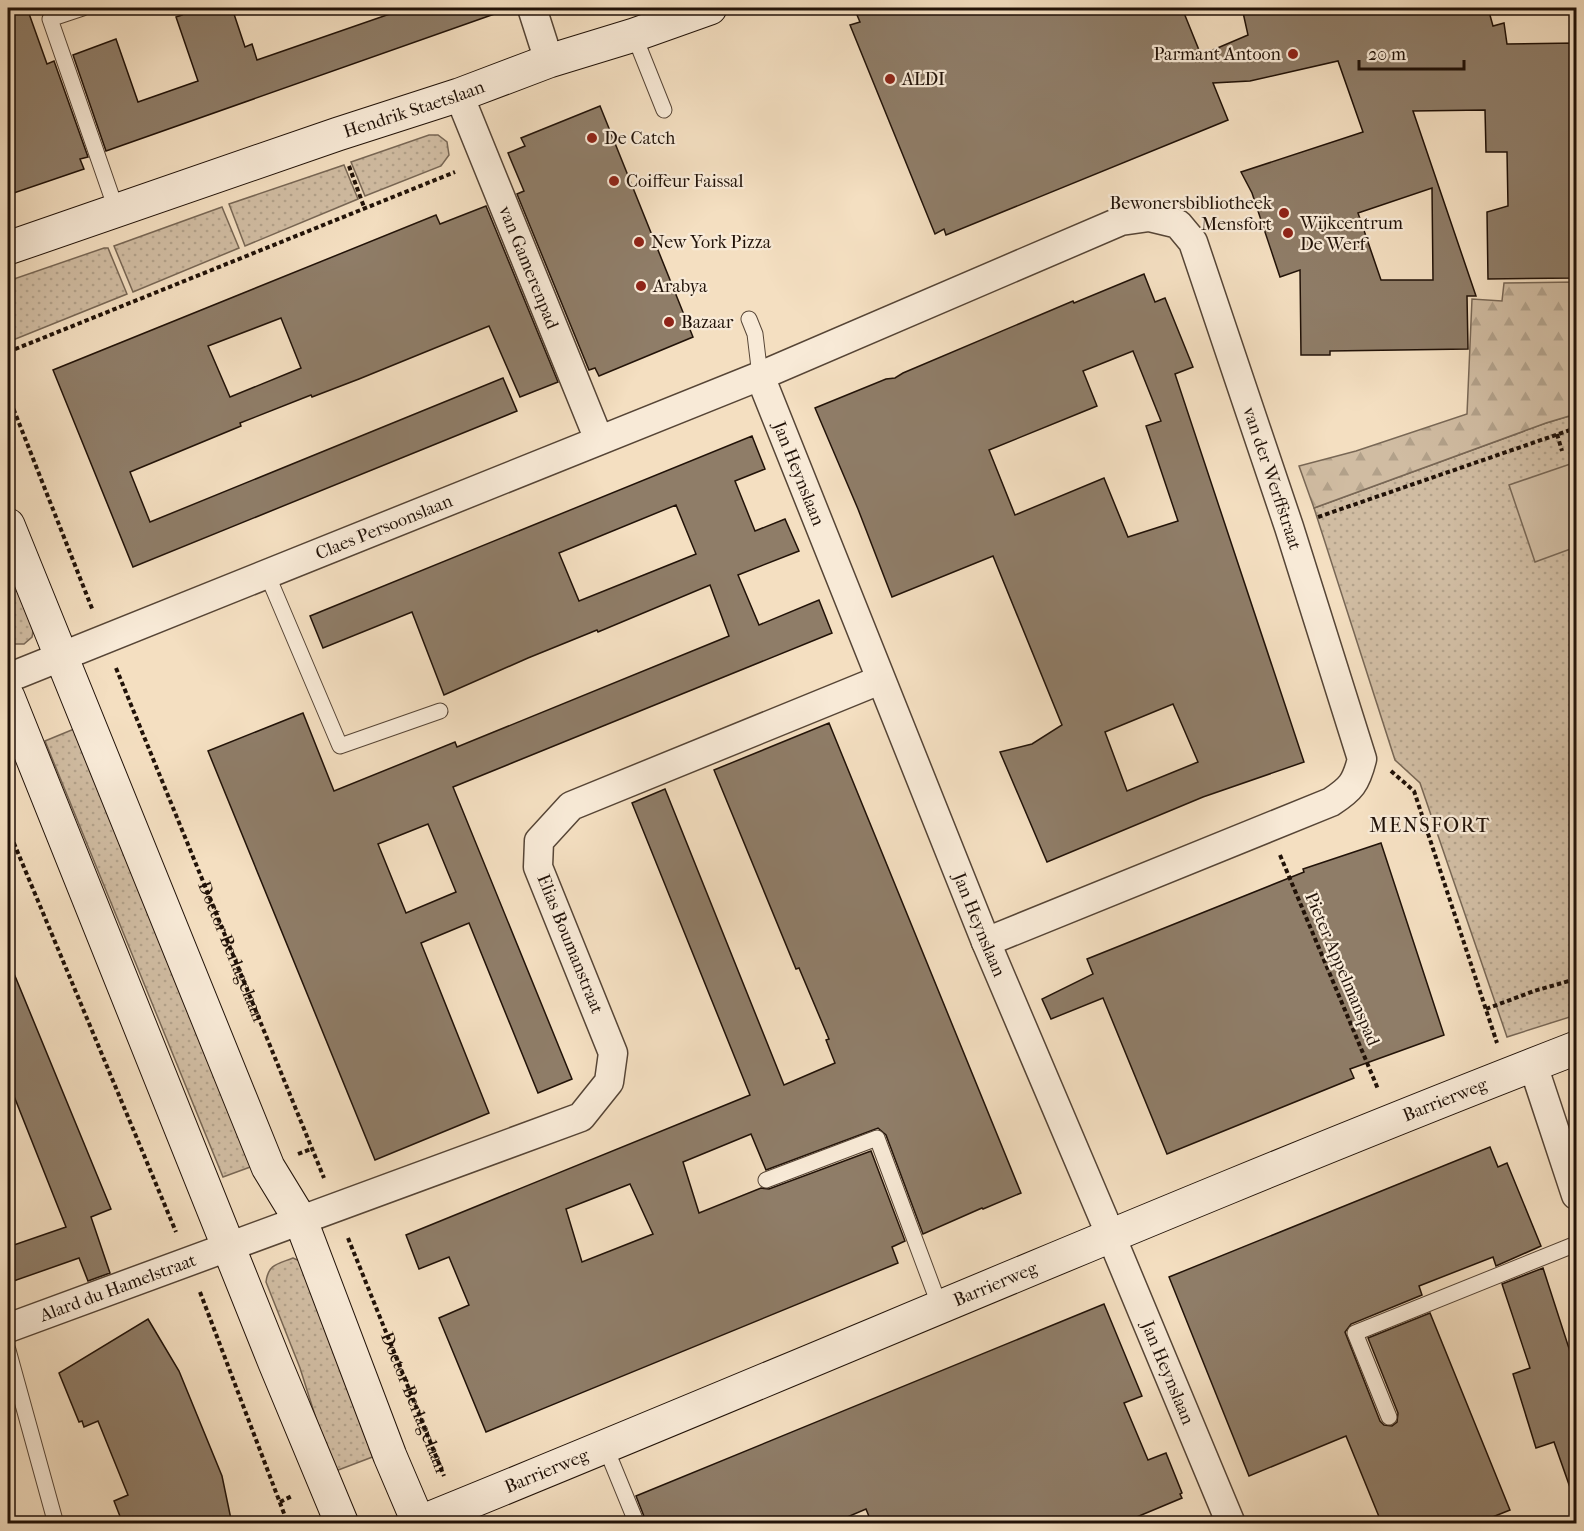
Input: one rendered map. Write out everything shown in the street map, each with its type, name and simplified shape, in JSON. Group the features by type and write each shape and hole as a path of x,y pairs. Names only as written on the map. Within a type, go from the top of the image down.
{"street":[{"path":"532,8 549,61"},
{"name":"Hendrik Staetslaan","path":"8,248 116,209 459,95 549,61 634,35 710,8"},
{"name":"van Gamerenpad","path":"459,95 599,441"},
{"name":"van der Werffstraat","path":"760,376 1121,221 1149,217 1178,224 1193,242 1289,527 1362,759"},
{"name":"Claes Persoonslaan","path":"8,678 760,376"},
{"name":"Jan Heynslaan","path":"760,376 986,942 1231,1524"},
{"path":"8,525 268,1167 301,1221 418,1523"},
{"name":"Elias Boumanstraat","path":"301,1221 581,1117 609,1082 613,1053 538,867 539,841 571,806 880,680"},
{"path":"8,697 342,1524"},
{"path":"986,942 1331,802 1350,790 1358,775 1362,759"},
{"name":"Barrierweg","path":"418,1523 1391,1121 1576,1048"},
{"path":"1533,1065 1576,1195"},
{"name":"Alard du Hamelstraat","path":"8,1328 301,1221"}],"lane":[{"path":"83,8 50,19 116,209"},
{"path":"634,35 664,110"},
{"name":"Jan Heynslaan","path":"749,319 755,334 760,376"},
{"path":"267,574 340,746 440,711"},
{"path":"766,1180 876,1138 940,1307"},
{"path":"1389,1417 1355,1333 1576,1244"},
{"path":"8,1350 56,1524"},
{"path":"605,1446 637,1524"}],"path":[{"path":"338,134 364,207"},
{"path":"8,352 364,207 486,161"},
{"name":"Doctor Berlagelaan","path":"8,395 457,1508"},
{"path":"1289,527 1576,428"},
{"path":"1557,434 1563,451"},
{"path":"1362,759 1386,767 1414,791 1486,1009 1534,991 1576,979"},
{"name":"Pieter Appelmanspad","path":"1269,827 1391,1121"},
{"path":"8,829 189,1262 288,1524"}],"green space":[{"path":"429,135 438,135 447,142 449,155 441,166 365,196 351,162"},
{"path":"344,165 358,199 245,246 229,204"},
{"path":"222,207 239,248 133,292 114,246"},
{"path":"108,248 127,294 13,340 8,326 8,281"},
{"path":"1576,282 1576,414 1314,508 1299,466 1356,451 1467,414 1472,299 1502,301 1504,283"},
{"path":"1576,414 1576,1015 1507,1037 1420,783 1395,760 1314,508"},
{"path":"1576,462 1576,547 1535,562 1509,485"},
{"path":"8,563 34,627 32,637 24,644 11,644 8,640"},
{"path":"74,729 253,1166 223,1177 45,741"},
{"path":"293,1258 302,1262 383,1453 333,1472 300,1368 266,1282 271,1268"}],"building":[{"path":"8,8 27,8 47,64 54,61 88,157 80,159 84,169 8,195"},
{"path":"179,8 232,8 245,47 252,44 257,60 407,8 502,8 503,11 106,151 73,55 116,39 138,102 198,81 176,17 182,15"},
{"path":"854,8 1182,8 1201,55 1248,35 1242,8 1488,8 1493,26 1504,23 1507,44 1576,43 1576,278 1488,279 1487,212 1508,206 1507,152 1486,152 1485,110 1413,111 1476,296 1467,296 1468,349 1330,351 1330,355 1301,355 1300,270 1280,277 1252,193 1241,172 1363,132 1338,61 1250,81 1213,83 1228,120 946,235 944,229 935,234 850,25 860,22","holes":["1432,188 1433,280 1381,280 1358,213"]},
{"path":"600,106 693,337 599,376 595,368 589,370 517,194 524,191 508,153 525,146 521,138"},
{"path":"486,206 558,382 520,397 489,326 359,379 240,423 241,426 130,472 150,522 503,378 517,411 133,567 53,370 436,215 440,224","holes":["281,318 301,368 230,397 208,346"]},
{"path":"1144,274 1155,302 1165,298 1193,367 1175,374 1304,762 1203,797 1047,862 1000,752 1032,744 1062,725 993,556 892,597 815,408 886,379 895,378 1073,301 1074,303","holes":["1133,351 1161,421 1146,426 1178,521 1128,537 1104,478 1015,515 989,450 1097,406 1083,371","1173,704 1198,762 1127,791 1105,732"]},
{"path":"752,436 765,469 735,481 755,531 785,519 799,551 738,575 759,625 819,600 832,633 453,787 572,1079 538,1093 469,923 421,943 489,1113 375,1160 208,751 303,713 334,791 455,742 457,747 729,636 710,585 598,632 597,630 528,658 444,695 412,612 323,648 310,616","holes":["676,505 696,554 579,601 559,553","428,824 456,892 406,913 378,844"]},
{"path":"829,723 1021,1193 923,1234 886,1135 878,1128 766,1170 751,1134 683,1162 699,1213 761,1188 769,1189 871,1151 905,1241 892,1247 898,1263 486,1432 439,1318 469,1305 449,1257 419,1269 406,1235 750,1095 632,803 665,789 784,1085 835,1063 826,1040 829,1039 799,968 796,969 714,770","holes":["630,1184 653,1234 582,1262 566,1209"]},
{"path":"1381,843 1444,1035 1350,1069 1354,1078 1167,1154 1103,998 1051,1019 1042,999 1093,974 1087,959 1304,872 1303,869"},
{"path":"8,959 111,1209 91,1217 110,1273 88,1281 79,1258 8,1283 8,1247 66,1227 8,1081"},
{"path":"1490,1147 1498,1167 1507,1163 1541,1246 1496,1266 1493,1257 1419,1286 1422,1295 1351,1324 1345,1332 1380,1421 1384,1425 1392,1426 1397,1422 1398,1413 1368,1338 1430,1313 1510,1510 1475,1524 1382,1524 1346,1436 1249,1476 1169,1277"},
{"path":"1543,1268 1576,1370 1576,1492 1572,1493 1554,1442 1536,1448 1513,1374 1530,1368 1502,1284"},
{"path":"1104,1304 1142,1396 1124,1403 1148,1460 1166,1453 1182,1498 1120,1524 872,1524 866,1509 831,1524 647,1524 636,1496"},
{"path":"148,1319 179,1371 222,1476 232,1524 123,1524 114,1501 128,1495 98,1421 84,1427 82,1421 79,1422 59,1373"}],"place":[{"name":"Parmant Antoon","path":"1293,54"},
{"name":"ALDI","path":"890,79"},
{"name":"De Catch","path":"592,138"},
{"name":"Coiffeur Faissal","path":"614,181"},
{"name":"Bewonersbibliotheek Mensfort","path":"1284,213"},
{"name":"Wijkcentrum De Werf","path":"1288,233"},
{"name":"New York Pizza","path":"639,242"},
{"name":"Arabya","path":"641,286"},
{"name":"Bazaar","path":"669,322"}],"district":[{"name":"MENSFORT","path":"1430,825"}]}
